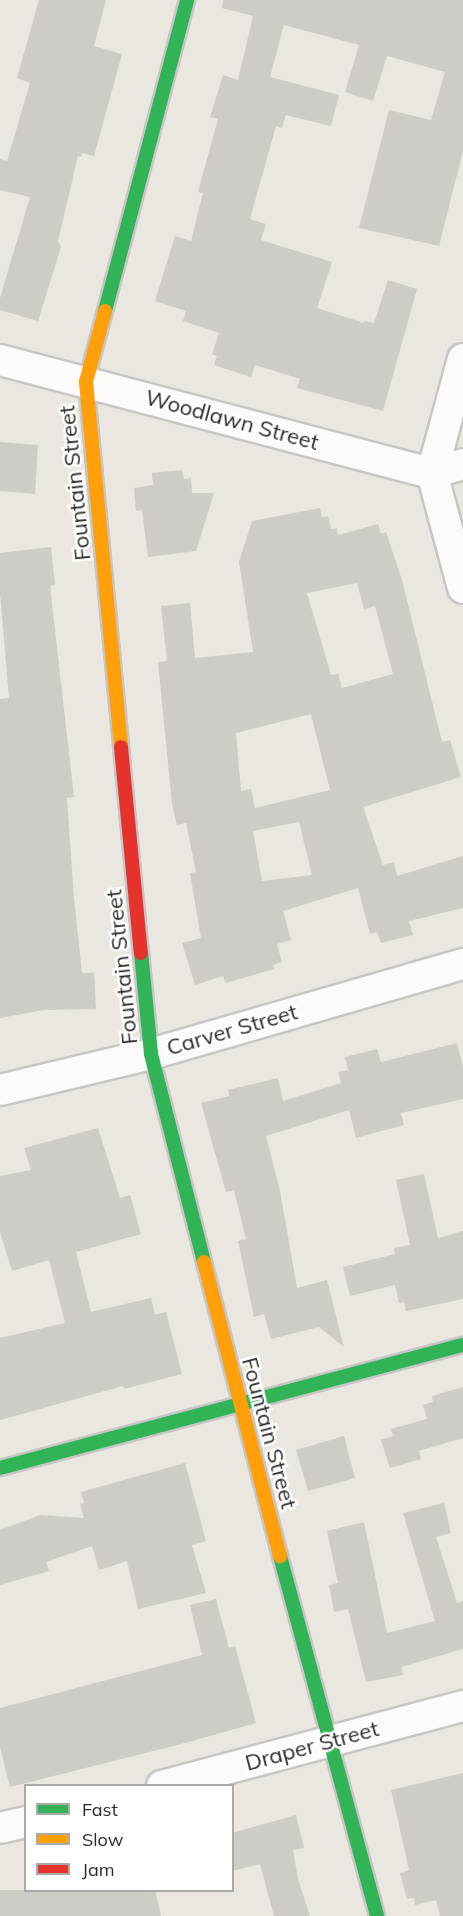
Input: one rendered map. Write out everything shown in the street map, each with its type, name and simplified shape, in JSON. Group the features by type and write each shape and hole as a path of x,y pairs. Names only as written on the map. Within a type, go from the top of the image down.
{"street":[{"name":"Fountain Street","path":"187,0 86,382 151,1054 240,1405 377,1916"},
{"path":"463,359 432,473 463,588"},
{"name":"Woodlawn Street","path":"0,360 432,473"},
{"path":"432,473 463,464"},
{"name":"Carver Street","path":"0,1090 151,1054 463,963"},
{"path":"0,1468 463,1345"},
{"name":"Draper Street","path":"166,1784 463,1706"},
{"path":"0,1828 24,1822"}],"building":[{"path":"39,0 106,0 94,46 122,54 94,156 82,153 81,157 78,156 58,241 61,247 38,321 0,310 0,298 30,197 0,190 0,159 7,161 30,83 17,78"},
{"path":"223,0 463,0 463,151 439,246 359,228 389,110 431,120 445,72 387,56 373,101 345,92 359,45 284,25 270,77 339,95 331,126 286,115 282,128 276,126 250,219 266,224 261,240 332,262 317,308 364,323 364,321 374,323 388,280 417,289 383,411 297,388 300,379 255,365 251,377 214,365 217,356 212,354 219,333 183,321 186,311 155,301 175,236 191,241 203,193 198,192 218,119 210,117 223,75 238,80 253,16 222,8"},
{"path":"0,442 38,445 35,494 0,491"},
{"path":"182,470 184,479 191,478 192,493 214,493 196,551 148,557 142,510 136,511 134,488 153,485 152,473"},
{"path":"320,508 322,517 328,516 331,529 337,528 338,535 378,524 381,534 386,532 402,580 442,742 450,740 461,777 363,807 383,865 394,862 397,876 463,856 463,908 409,921 413,935 381,943 377,932 370,934 358,888 283,911 291,940 277,944 282,962 273,965 274,969 226,983 223,976 195,985 182,943 201,938 190,873 196,872 186,823 177,825 172,804 158,662 167,661 161,606 190,603 195,658 253,652 239,562 252,521","holes":["357,583 364,609 375,606 393,674 342,688 338,674 331,675 307,593","311,714 330,790 255,808 251,789 241,791 236,733","299,822 312,875 262,881 253,831"]},
{"path":"51,547 55,585 50,586 74,797 67,798 74,898 82,973 94,973 96,1009 44,1010 0,1018 0,699 9,698 0,593 0,553"},
{"path":"457,1043 463,1067 463,1099 401,1113 404,1125 356,1138 349,1110 266,1136 280,1191 297,1288 327,1280 344,1347 319,1327 271,1339 264,1314 254,1317 238,1241 246,1239 234,1190 226,1192 201,1103 229,1096 228,1090 278,1078 283,1101 341,1083 338,1072 348,1070 345,1057 377,1049 381,1062"},
{"path":"98,1128 120,1198 130,1195 141,1234 76,1252 91,1312 151,1298 155,1315 166,1312 182,1374 124,1389 123,1386 0,1420 0,1338 65,1323 49,1260 12,1271 0,1232 0,1176 31,1170 24,1148"},
{"path":"424,1174 438,1238 463,1231 463,1299 406,1311 404,1302 399,1303 395,1285 350,1296 343,1267 395,1254 394,1248 410,1245 396,1180"},
{"path":"463,1387 463,1438 419,1451 421,1459 390,1468 381,1440 393,1436 391,1429 427,1419 423,1405 433,1402 432,1396"},
{"path":"344,1436 355,1478 308,1491 296,1450"},
{"path":"185,1463 206,1541 192,1545 206,1593 138,1609 127,1561 99,1570 92,1546 46,1562 49,1571 0,1585 0,1530 40,1515 84,1518 80,1504 84,1503 81,1492"},
{"path":"444,1503 451,1533 436,1537 457,1603 463,1601 463,1649 401,1667 403,1675 366,1682 348,1609 334,1612 329,1585 338,1583 327,1531 364,1522 387,1633 435,1621 403,1513"},
{"path":"216,1599 229,1648 235,1646 256,1723 10,1787 0,1747 0,1708 202,1655 190,1605"},
{"path":"463,1773 463,1916 440,1916 436,1900 415,1905 414,1898 407,1899 400,1873 409,1870 391,1790"},
{"path":"296,1815 304,1848 293,1850 298,1879 310,1916 274,1916 260,1864 234,1870 234,1832"},
{"path":"0,1890 24,1890 24,1892 155,1892 161,1916 0,1916"}],"traffic: fast":[{"path":"105,311 187,0"},
{"path":"141,953 151,1054 204,1262"},
{"path":"0,1468 463,1345"},
{"path":"280,1556 377,1916"}],"traffic: slow":[{"path":"105,311 86,382 121,747"},
{"path":"204,1262 280,1556"}],"traffic: jam":[{"path":"121,747 141,953"}]}
